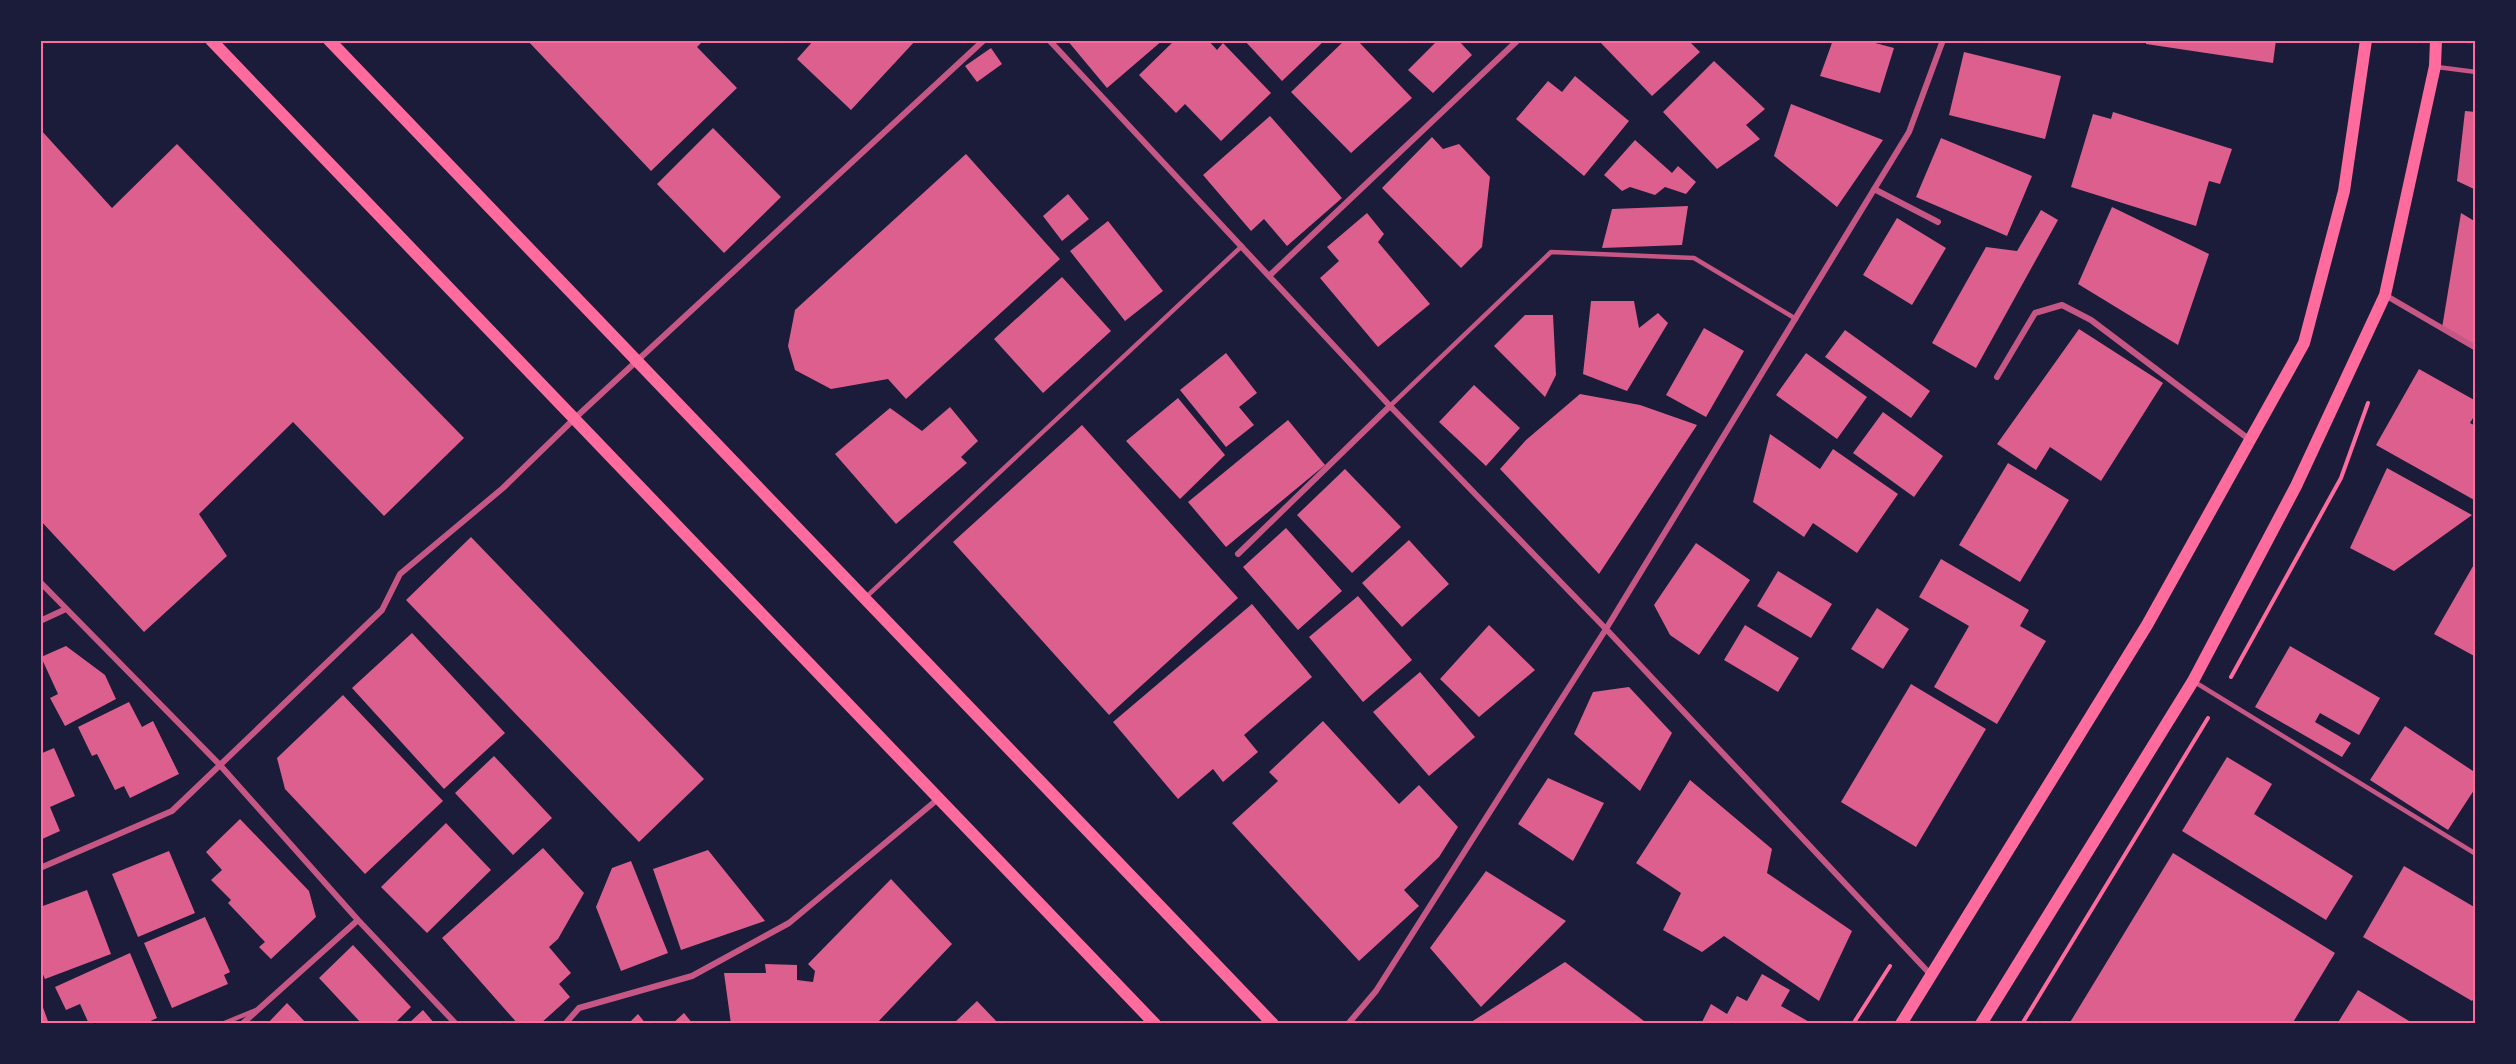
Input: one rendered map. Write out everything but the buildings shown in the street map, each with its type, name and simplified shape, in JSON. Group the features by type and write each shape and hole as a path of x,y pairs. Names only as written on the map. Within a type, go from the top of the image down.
{"main road":[{"path":"211,40 1155,1023"},
{"path":"329,40 1273,1023"},
{"path":"1901,1023 2147,625 2304,343 2344,191 2366,40"},
{"path":"1981,1023 2193,681 2296,486 2385,295 2435,66 2436,40"}],"street":[{"path":"40,868 172,811 382,610 400,573 503,488 574,419 984,40"},
{"path":"1049,40 1390,405 1606,629 1931,975"},
{"path":"1269,276 1518,40"},
{"path":"1348,1023 1376,991 1606,629 1796,319 1909,132 1943,40"},
{"path":"1874,189 1938,222"},
{"path":"2385,295 2475,348"},
{"path":"1997,378 2035,313 2062,305 2091,320 2251,441"},
{"path":"1238,554 1390,405"},
{"path":"40,582 219,765 358,920 456,1023"},
{"path":"40,621 66,609"},
{"path":"565,1023 579,1008 692,976 789,923 939,798"},
{"path":"242,1023 358,920"}],"lane":[{"path":"2435,66 2475,72"},
{"path":"865,598 1242,246"},
{"path":"1390,405 1551,252 1694,258 1796,319"},
{"path":"2193,681 2475,854"},
{"path":"222,1023 256,1010"}],"path":[{"path":"1853,1023 1904,945"}]}
